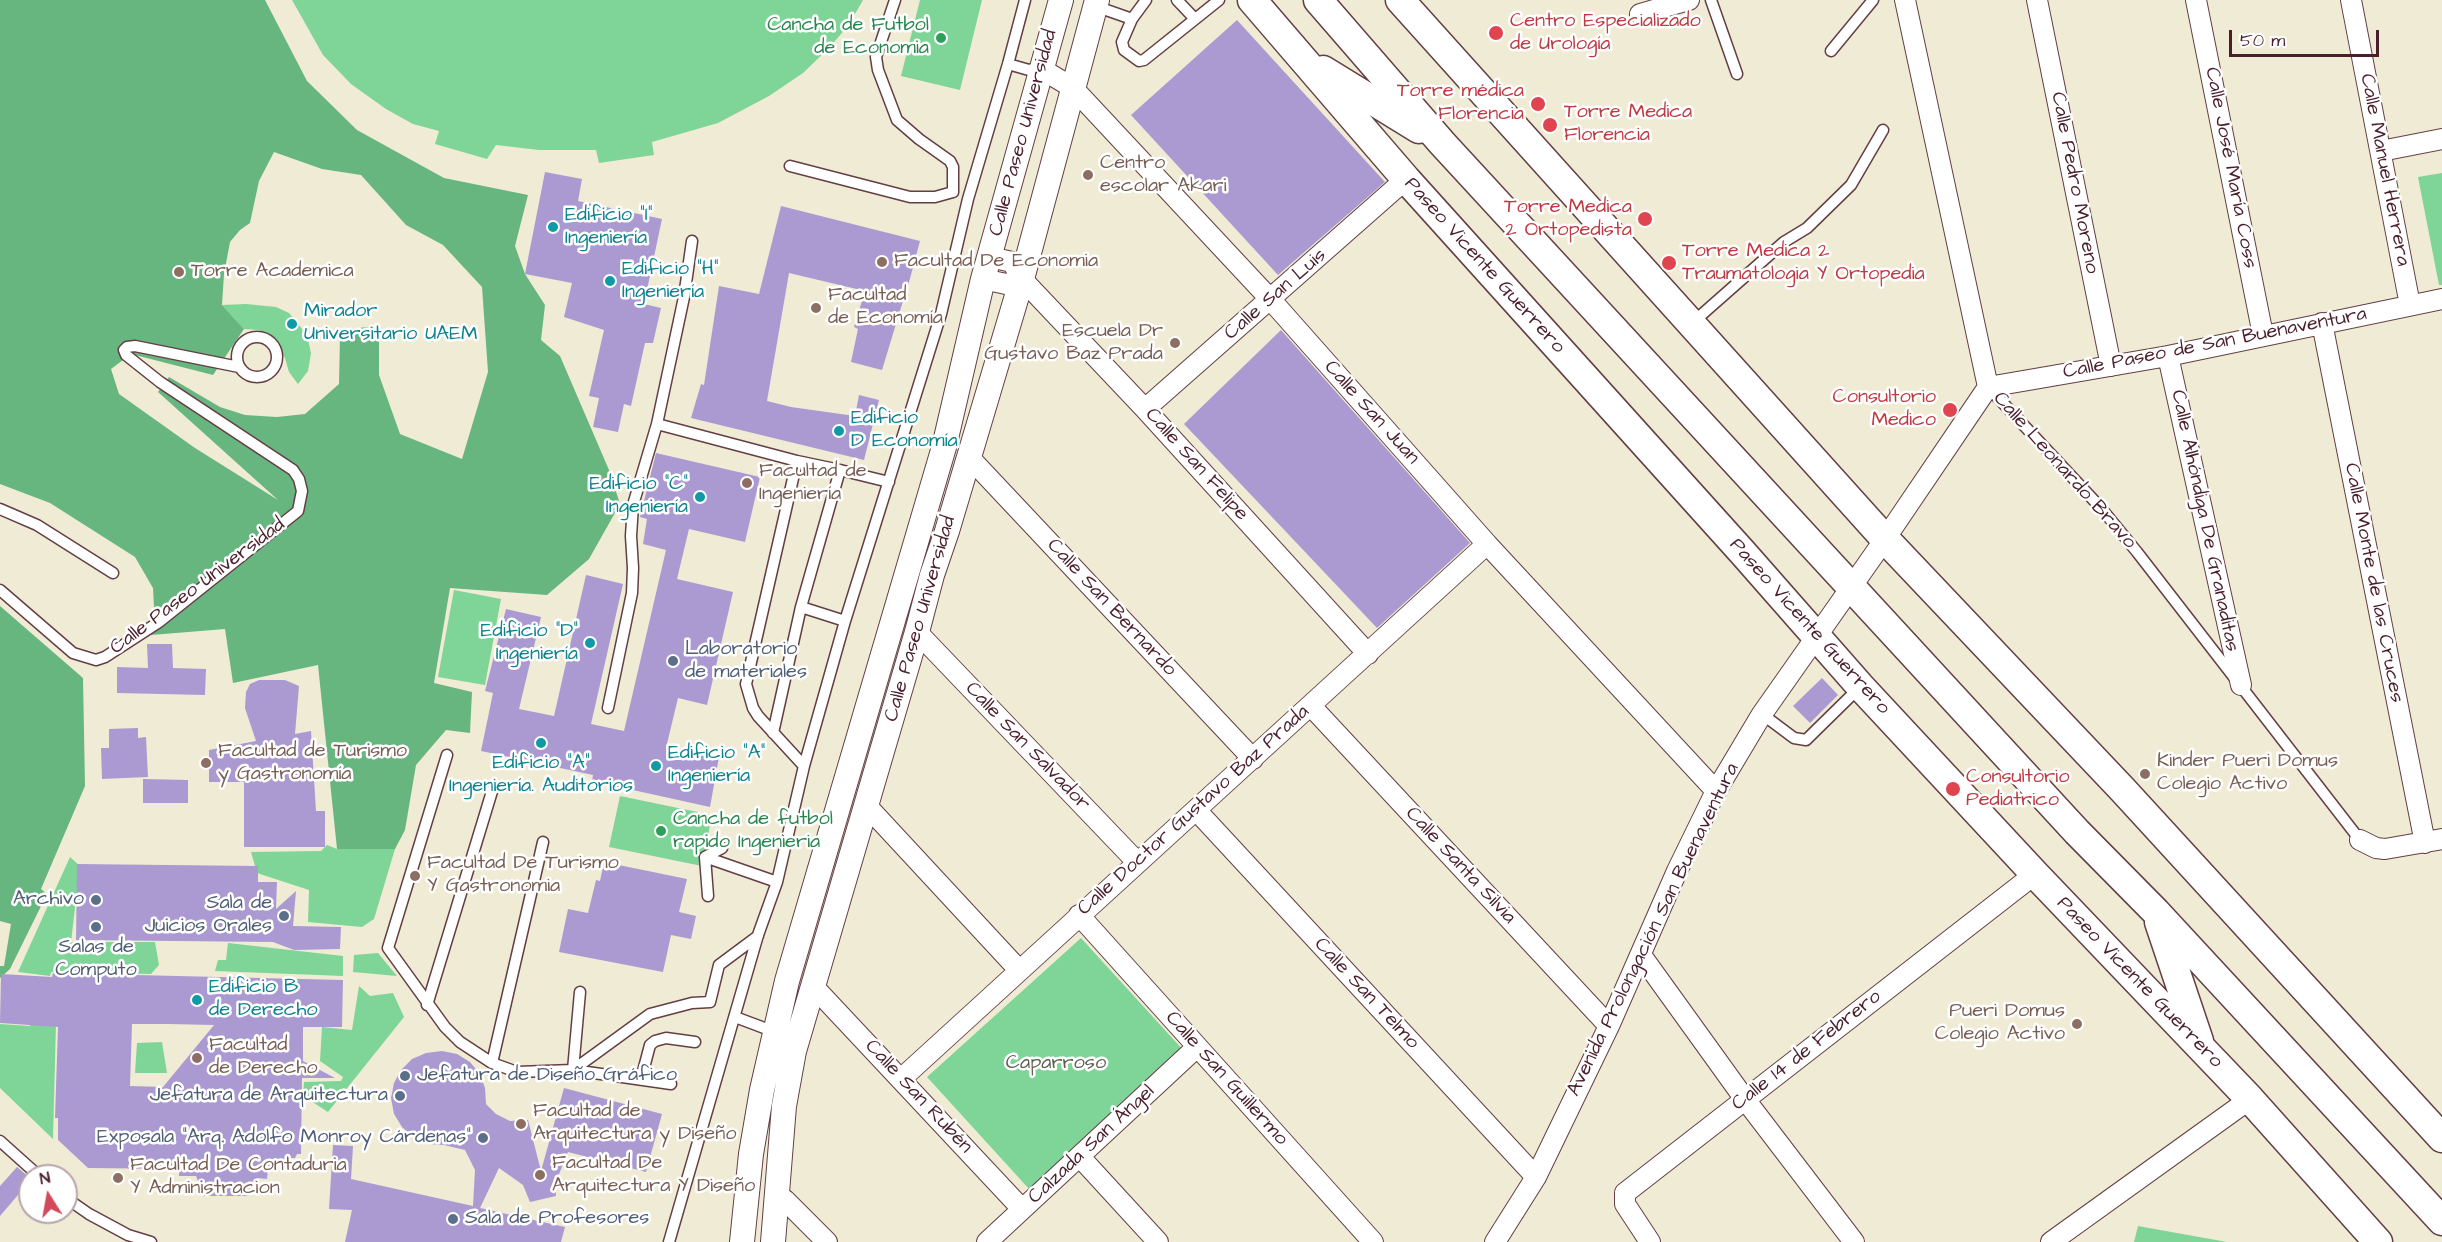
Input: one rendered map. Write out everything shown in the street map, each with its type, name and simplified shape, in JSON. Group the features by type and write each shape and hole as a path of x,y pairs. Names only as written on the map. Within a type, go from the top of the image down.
{"main road":[{"name":"Paseo Vicente Guerrero","path":"1252,0 1406,179 1860,686 2035,874 2250,1099 2378,1242"},
{"path":"1318,0 1442,143 2077,832 2156,912 2442,1221"},
{"path":"1400,0 1885,539 2123,790 2442,1138"},
{"path":"1302,57 1442,143"},
{"path":"2156,912 2201,1047"}],"street":[{"name":"Calle Paseo Universidad","path":"742,1242 753,1143 762,1090 790,969 944,447 987,268 1060,0"},
{"name":"Calle Leonardo Bravo","path":"1905,0 1988,387"},
{"name":"Calle Pedro Moreno","path":"2037,0 2111,366"},
{"name":"Calle José María Coss","path":"2196,0 2263,335"},
{"name":"Calle Manuel Herrera","path":"2351,0 2410,305"},
{"path":"1640,14 1679,1"},
{"name":"Calle Paseo Universidad","path":"773,1242 784,1106 794,1051 932,574 1022,279 1096,3"},
{"name":"Calle San Juan","path":"1040,68 1073,88 1271,300 1487,544 1716,791"},
{"path":"2381,151 2442,139"},
{"name":"Calle San Luis","path":"1145,409 1406,179"},
{"path":"987,268 1006,284 1022,279"},
{"name":"Calle San Felipe","path":"1022,279 1145,409 1368,654"},
{"name":"Calle Paseo de San Buenaventura","path":"1988,387 2168,356 2442,299"},
{"name":"Calle Monte de las Cruces","path":"2322,323 2433,841"},
{"name":"Calle Alhóndiga De Granaditas","path":"2168,356 2241,685"},
{"name":"Avenida Prolongación San Buenaventura","path":"1495,1242 1536,1177 1609,1026 1677,872 1716,791 1762,714 1988,387"},
{"name":"Calle San Bernardo","path":"969,457 1253,759"},
{"name":"Calle Doctor Gustavo Baz Prada","path":"901,1079 1487,544"},
{"name":"Calle San Salvador","path":"917,632 1137,862"},
{"name":"Calle Santa Silvia","path":"1311,706 1609,1026"},
{"path":"866,806 1019,970"},
{"name":"Calle San Telmo","path":"1197,811 1536,1177"},
{"path":"2360,840 2376,848 2385,849 2433,841"},
{"name":"Calle 14 de Febrero","path":"1650,1242 1625,1204 1625,1193 1696,1139 1744,1098 2035,874"},
{"name":"Calle San Guillermo","path":"1078,915 1373,1242"},
{"path":"1641,955 1744,1098 1854,1242"},
{"name":"Calle San Rubén","path":"813,986 1022,1209"},
{"name":"Calzada San Ángel","path":"987,1242 1197,1047"},
{"path":"2051,1242 2250,1099"},
{"path":"1080,1157 1158,1242"},
{"path":"785,1200 826,1242"}],"lane":[{"path":"895,0 876,57 878,70 897,120 950,161 953,167 953,192"},
{"path":"1146,0 1123,36 1123,46 1135,60 1141,61 1219,0"},
{"path":"1177,0 1195,19"},
{"path":"1711,0 1737,74"},
{"path":"1832,51 1873,0"},
{"name":"Calle Paseo Universidad","path":"669,1242 758,936 777,882 804,766 845,621 941,314 968,199 1008,64 1021,1"},
{"path":"1096,3 1132,19"},
{"name":"Calle San Juan","path":"1008,64 1029,70 1040,68"},
{"path":"1691,324 1784,242 1806,228 1851,185 1883,130"},
{"path":"790,166 910,197 935,197 953,192 968,199"},
{"path":"608,708 632,593 633,505 657,424 684,297 692,241"},
{"name":"Calle Paseo Universidad","path":"0,590 73,653 96,660 105,657 159,622 298,511 302,492 299,479 293,470 160,382 126,355 124,350 135,346 239,367"},
{"name":"Calle Leonardo Bravo","path":"1988,387 2101,508 2360,840"},
{"path":"657,424 797,461 889,482"},
{"path":"797,461 746,684 753,708 804,766"},
{"path":"773,733 801,607 840,470"},
{"path":"0,509 37,525 113,573"},
{"path":"801,607 845,621"},
{"path":"1762,714 1794,738 1806,740 1860,686"},
{"path":"447,755 388,946 427,1005 460,1042 492,1063 517,1072 573,1070 671,1083"},
{"path":"427,1005 493,788"},
{"path":"492,1063 543,842"},
{"path":"705,857 722,848"},
{"path":"705,857 777,882"},
{"path":"705,857 708,896"},
{"path":"573,1070 650,1014 692,1003 710,1002 719,965 758,936"},
{"path":"573,1070 580,992"},
{"path":"735,1017 775,1032"},
{"path":"641,1079 650,1046 655,1041 666,1038 695,1042"},
{"path":"0,1141 26,1164"},
{"path":"78,1206 128,1235 151,1242"}],"green space":[{"path":"0,0 265,0 307,81 357,130 444,178 528,195 515,246 525,274 545,305 541,340 560,356 609,470 620,504 589,559 547,595 450,588 434,683 472,692 470,733 446,730 416,765 405,830 395,849 337,849 318,665 233,683 225,629 151,635 154,607 153,588 135,557 50,503 0,484","holes":["274,152 322,169 361,175 406,225 443,245 482,287 488,372 462,459 400,434 379,375 379,326 348,329 340,336 339,384 305,414 277,417 245,415 220,407 169,377 158,392 278,500 195,448 119,394 111,369 131,354 213,375 244,329 222,305 224,274 230,242 240,230 250,223 259,181"]},
{"path":"292,0 863,0 848,26 828,49 803,73 769,96 718,123 652,142 654,155 599,163 596,150 539,150 496,145 487,159 435,144 439,131 413,124 386,109 351,84 323,55"},
{"name":"Cancha de Futbol de Economia","path":"920,0 982,0 960,90 901,76"},
{"path":"2442,173 2442,285 2439,285 2418,177"},
{"path":"246,304 276,307 289,313 307,335 311,353 308,371 298,384 289,372 285,358 273,339 259,330 244,329 222,305"},
{"path":"454,590 501,599 485,685 438,677"},
{"path":"0,606 83,678 85,786 41,889 47,894 10,969 0,978 0,966 4,966 11,924 0,921"},
{"name":"Cancha de futbol rapido Ingenieria","path":"620,796 712,815 702,866 609,847"},
{"path":"327,845 337,849 395,849 374,919 362,927 308,922 309,890 257,873 251,852 321,851"},
{"path":"70,857 80,866 71,942 155,942 159,965 151,974 51,972 50,976 18,972"},
{"name":"Caparroso","path":"1081,938 1184,1051 1030,1190 927,1077"},
{"path":"228,943 343,956 343,976 215,971 218,960 226,960"},
{"path":"378,953 397,976 353,972 354,955"},
{"path":"359,986 370,996 393,993 404,1017 328,1112 303,1096 304,1082 341,1081 343,1077 320,1061 322,1027 352,1030"},
{"path":"30,1021 56,1022 53,1139 0,1088 0,1024 30,1026"},
{"path":"162,1042 167,1073 135,1073 137,1043"},
{"path":"2138,1226 2227,1242 2134,1242"}],"building":[{"path":"1237,20 1385,182 1278,275 1131,115"},
{"path":"545,172 582,179 578,201 662,219 644,304 661,308 653,343 645,343 631,406 624,404 618,432 593,427 599,398 589,396 604,330 564,317 572,283 525,274"},
{"path":"781,206 920,241 882,370 851,362 858,329 854,327 865,291 789,273 767,401 791,407 855,416 859,395 879,400 864,460 691,418 701,384 704,385 719,286 759,294"},
{"path":"1281,330 1470,543 1377,628 1184,424"},
{"path":"656,453 760,477 745,542 689,529 677,579 733,592 707,705 678,698 666,748 719,757 710,807 592,781 593,775 481,751 493,693 485,691 506,609 541,617 519,709 554,716 586,575 623,584 591,724 624,731 666,550 643,544 647,519 640,517"},
{"path":"147,644 172,644 173,668 206,669 205,695 117,693 117,667 148,668"},
{"path":"1822,678 1838,695 1810,723 1793,706"},
{"path":"259,680 285,680 299,686 295,734 311,731 316,811 325,811 325,847 244,847 244,782 209,782 209,750 256,741 245,708 246,692 250,684"},
{"path":"138,728 138,738 146,737 148,777 102,779 101,748 109,748 109,729"},
{"path":"143,779 188,780 188,803 143,803"},
{"path":"604,862 687,879 679,912 696,916 691,939 671,935 663,972 559,952 568,909 588,913 596,880 600,881"},
{"path":"77,864 258,866 258,882 277,882 276,909 296,891 293,926 341,927 340,949 294,950 273,942 76,940"},
{"path":"53,973 343,980 342,1027 303,1027 303,1061 335,1078 302,1078 301,1154 297,1154 295,1158 288,1158 288,1164 276,1163 275,1170 268,1170 267,1179 257,1178 248,1196 204,1196 196,1176 179,1176 179,1169 88,1168 58,1140 58,1118 55,1118 58,1027 0,1023 1,974 52,977","holes":["132,1024 214,1025 163,1087 130,1086"]},
{"path":"442,1051 457,1054 470,1062 480,1074 485,1088 486,1104 496,1114 510,1121 528,1120 541,1171 564,1088 662,1114 646,1172 568,1152 555,1184 556,1196 530,1202 523,1185 499,1168 480,1208 565,1227 561,1242 345,1242 352,1210 329,1209 333,1145 353,1146 351,1179 473,1206 475,1170 465,1150 428,1144 414,1138 402,1127 394,1114 391,1098 394,1083 401,1070 412,1059 426,1053"},
{"path":"18,1168 18,1195 0,1216 0,1186"}],"place":[{"name":"Centro Especializado de Urología","path":"1496,33"},
{"name":"Cancha de Futbol de Economia","path":"941,38"},
{"name":"Torre médica Florencia","path":"1538,104"},
{"name":"Torre Medica Florencia","path":"1550,125"},
{"name":"Centro escolar Akari","path":"1088,175"},
{"name":"Torre Medica 2 Ortopedista","path":"1645,219"},
{"name":"Edificio \"I\" Ingeniería","path":"553,227"},
{"name":"Facultad De Economia","path":"882,262"},
{"name":"Torre Medica 2 Traumatologia Y Ortopedia","path":"1669,263"},
{"name":"Torre Academica","path":"179,272"},
{"name":"Edificio \"H\" Ingeniería","path":"610,281"},
{"name":"Facultad de Economía","path":"816,308"},
{"name":"Mirador Universitario UAEM","path":"292,324"},
{"name":"Escuela Dr Gustavo Baz Prada","path":"1175,343"},
{"name":"Consultorio Medico","path":"1950,410"},
{"name":"Edificio D Economía","path":"839,431"},
{"name":"Facultad de Ingeniería","path":"747,483"},
{"name":"Edificio \"C\" Ingeniería","path":"700,497"},
{"name":"Edificio \"D\" Ingeniería","path":"590,643"},
{"name":"Laboratorio de materiales","path":"673,661"},
{"name":"Edificio \"A\" Ingeniería. Auditorios","path":"541,743"},
{"name":"Facultad de Turismo y Gastronomía","path":"206,763"},
{"name":"Edificio \"A\" Ingeniería","path":"656,766"},
{"name":"Kinder Pueri Domus Colegio Activo","path":"2145,774"},
{"name":"Consultorio Pediatrico","path":"1953,789"},
{"name":"Cancha de futbol rapido Ingenieria","path":"661,831"},
{"name":"Facultad De Turismo Y Gastronomia","path":"415,876"},
{"name":"Archivo","path":"96,900"},
{"name":"Sala de Juicios Orales","path":"284,916"},
{"name":"Salas de Computo","path":"96,927"},
{"name":"Edificio B de Derecho","path":"197,1000"},
{"name":"Pueri Domus Colegio Activo","path":"2077,1024"},
{"name":"Facultad de Derecho","path":"197,1058"},
{"name":"Jefatura de Diseño Gráfico","path":"405,1076"},
{"name":"Jefatura de Arquitectura","path":"400,1096"},
{"name":"Facultad de Arquitectura y Diseño","path":"521,1124"},
{"name":"Exposala \"Arq. Adolfo Monroy Cárdenas\"","path":"483,1138"},
{"name":"Facultad De Arquitectura Y Diseño","path":"540,1175"},
{"name":"Facultad De Contaduria Y Administracion","path":"118,1178"},
{"name":"Sala de Profesores","path":"453,1219"}]}
